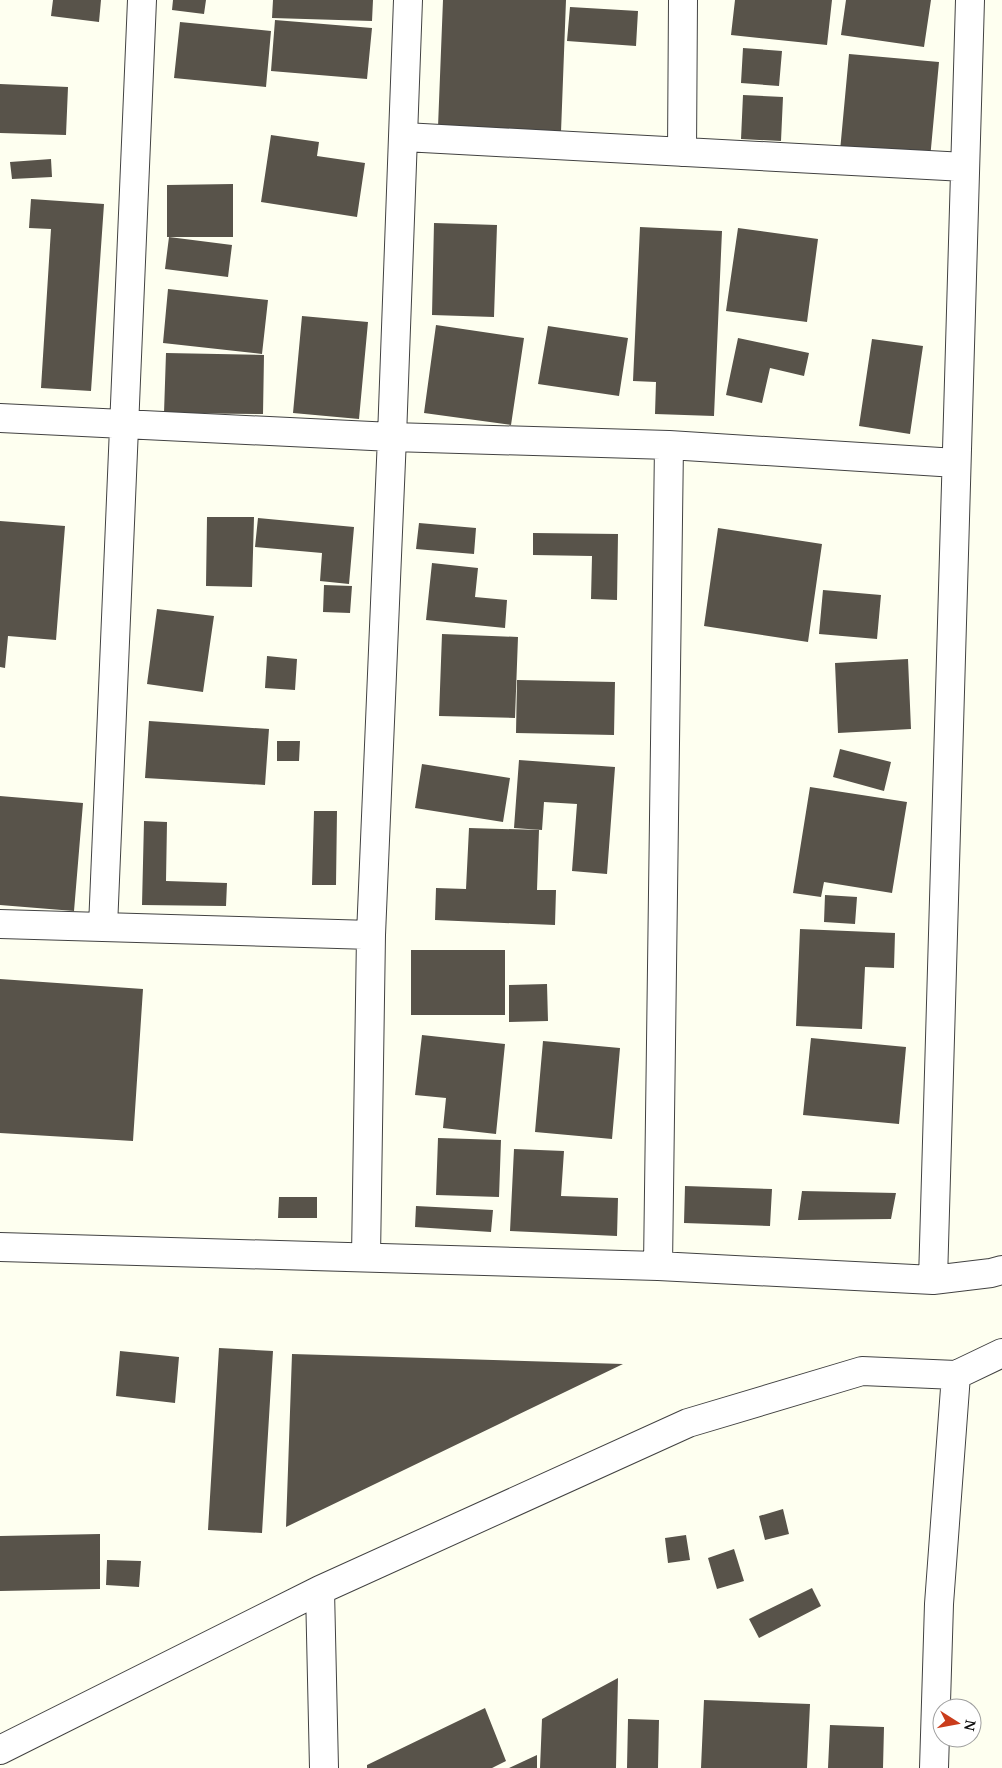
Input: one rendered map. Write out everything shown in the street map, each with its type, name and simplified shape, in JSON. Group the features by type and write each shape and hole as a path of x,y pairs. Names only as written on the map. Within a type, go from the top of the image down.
{"street":[{"path":"103,927 142,0"},
{"path":"366,1257 371,934 408,0"},
{"path":"682,152 683,0"},
{"path":"933,1280 970,0"},
{"path":"404,137 965,167"},
{"path":"0,418 392,437 669,445 956,463"},
{"path":"658,1266 669,445"},
{"path":"0,924 371,934"},
{"path":"0,1247 658,1266 933,1280 1002,1270"},
{"path":"0,1750 320,1590 688,1423 862,1371 956,1375 1002,1353"},
{"path":"934,1768 939,1604 956,1375"},
{"path":"320,1590 324,1768"}],"building":[{"path":"53,0 101,0 99,22 51,16"},
{"path":"173,0 206,0 204,14 172,10"},
{"path":"273,0 373,0 372,21 272,18"},
{"path":"443,0 566,0 561,132 438,127"},
{"path":"735,0 832,0 827,45 731,35"},
{"path":"846,0 931,0 924,47 841,35"},
{"path":"570,7 638,11 636,46 567,41"},
{"path":"275,20 372,28 367,79 271,71"},
{"path":"180,22 271,31 266,87 174,78"},
{"path":"743,48 782,51 779,86 741,83"},
{"path":"849,54 939,62 930,159 840,151"},
{"path":"0,84 68,87 66,135 0,133"},
{"path":"743,95 783,97 781,141 741,139"},
{"path":"271,135 319,142 317,156 365,163 357,217 261,202"},
{"path":"51,159 52,177 12,179 10,162"},
{"path":"233,184 233,237 167,237 167,185"},
{"path":"31,199 104,204 91,391 41,388 51,229 29,228"},
{"path":"434,223 497,225 494,317 432,315"},
{"path":"640,227 722,231 714,416 655,414 656,382 633,381"},
{"path":"738,228 818,239 807,322 726,311"},
{"path":"169,237 232,245 228,277 165,269"},
{"path":"168,289 268,300 262,354 163,343"},
{"path":"302,316 368,322 359,419 293,413"},
{"path":"436,325 524,338 511,425 424,413"},
{"path":"548,326 628,338 619,396 538,384"},
{"path":"738,338 809,353 804,376 770,368 762,403 726,395"},
{"path":"872,339 923,346 910,434 859,426"},
{"path":"166,353 264,355 263,414 164,413"},
{"path":"207,517 254,517 252,587 206,586"},
{"path":"258,518 354,527 349,584 320,581 322,553 255,547"},
{"path":"0,521 65,526 56,640 8,636 5,668 0,667"},
{"path":"419,523 476,528 474,554 416,549"},
{"path":"718,528 822,544 808,642 704,626"},
{"path":"533,533 618,534 617,600 591,599 592,556 533,555"},
{"path":"432,563 478,568 475,597 507,600 505,628 426,620"},
{"path":"324,585 352,586 350,613 323,612"},
{"path":"823,590 881,595 877,639 819,634"},
{"path":"157,609 214,616 203,692 147,684"},
{"path":"442,634 518,637 515,718 439,716"},
{"path":"267,656 297,659 295,690 265,688"},
{"path":"908,659 911,729 838,733 835,663"},
{"path":"517,680 615,682 614,735 516,733"},
{"path":"149,721 269,729 265,785 145,778"},
{"path":"277,741 300,741 299,761 277,761"},
{"path":"840,749 891,762 884,791 833,777"},
{"path":"519,760 615,767 607,874 572,871 577,804 544,802 542,830 514,828"},
{"path":"422,764 510,778 503,822 415,808"},
{"path":"810,787 907,802 892,893 824,882 821,897 793,893"},
{"path":"0,796 83,803 74,911 0,905"},
{"path":"314,811 337,811 336,885 312,885"},
{"path":"144,821 167,822 166,881 227,883 226,906 142,905"},
{"path":"469,828 539,830 537,890 556,890 555,925 435,920 436,888 466,889"},
{"path":"825,895 857,897 855,924 824,922"},
{"path":"800,929 895,933 894,968 865,967 862,1029 796,1026"},
{"path":"411,950 505,950 505,1015 411,1015"},
{"path":"0,979 143,989 133,1141 0,1133"},
{"path":"547,984 548,1021 509,1022 509,985"},
{"path":"422,1035 505,1044 496,1134 443,1128 446,1098 415,1095"},
{"path":"811,1038 906,1047 899,1124 803,1115"},
{"path":"543,1041 620,1048 612,1139 535,1132"},
{"path":"438,1138 501,1140 499,1197 436,1195"},
{"path":"514,1149 564,1151 561,1196 618,1198 617,1236 510,1231"},
{"path":"685,1186 772,1189 770,1226 684,1223"},
{"path":"802,1191 896,1193 891,1219 798,1220"},
{"path":"279,1197 317,1197 317,1218 278,1218"},
{"path":"416,1206 493,1210 491,1232 415,1227"},
{"path":"219,1348 273,1351 262,1533 208,1530"},
{"path":"120,1351 179,1357 175,1403 116,1396"},
{"path":"292,1354 623,1364 286,1527"},
{"path":"783,1509 789,1534 765,1540 759,1516"},
{"path":"100,1534 100,1589 0,1591 0,1536"},
{"path":"686,1535 690,1560 668,1563 665,1538"},
{"path":"734,1549 744,1581 717,1589 708,1558"},
{"path":"107,1560 141,1561 139,1587 106,1585"},
{"path":"812,1588 821,1606 759,1638 749,1619"},
{"path":"618,1678 616,1768 540,1768 542,1719"},
{"path":"704,1700 810,1704 807,1768 701,1768"},
{"path":"485,1708 506,1761 492,1768 367,1768 367,1765"},
{"path":"628,1719 659,1720 658,1768 627,1768"},
{"path":"830,1725 884,1727 883,1768 828,1768"},
{"path":"537,1755 537,1768 509,1768"}]}
